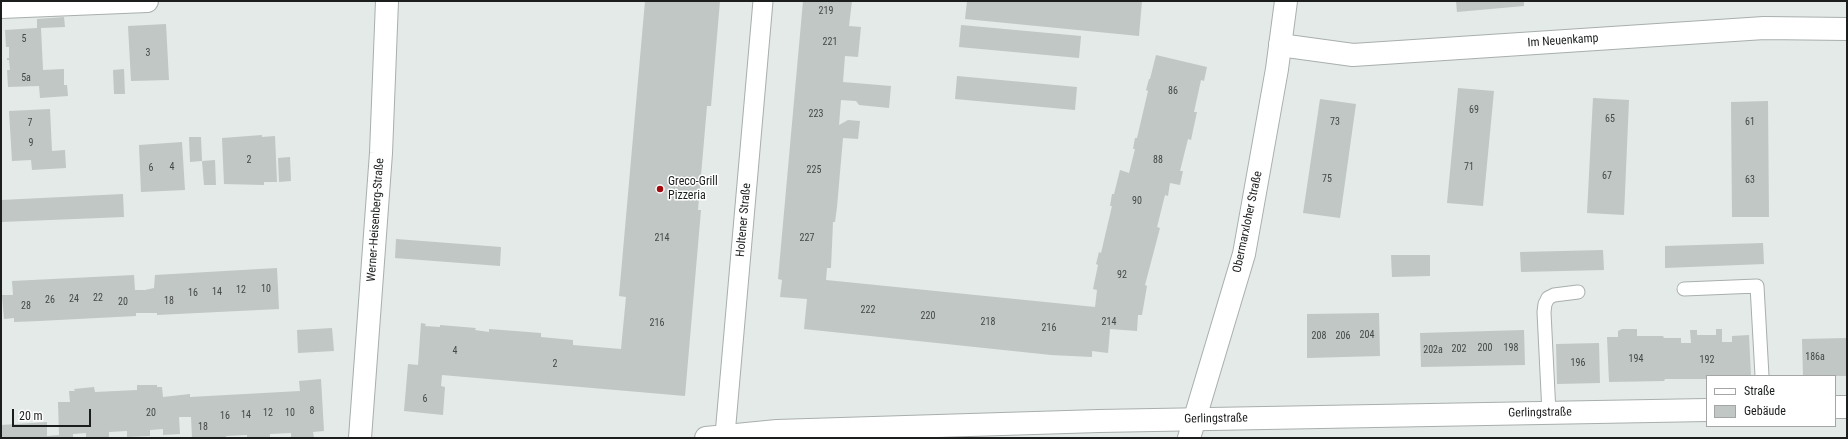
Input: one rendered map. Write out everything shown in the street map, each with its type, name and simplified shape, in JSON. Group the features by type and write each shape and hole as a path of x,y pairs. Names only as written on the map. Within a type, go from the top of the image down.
{"street":[{"path":"1,7 147,1"},
{"name":"Werner-Heisenberg-Straße","path":"360,438 381,152 387,1"},
{"name":"Holtener Straße","path":"718,437 763,1"},
{"name":"Obermarxloher Straße","path":"1192,429 1244,254 1280,45 1286,1"},
{"name":"Im Neuenkamp","path":"1280,45 1353,55 1764,28 1847,29"},
{"path":"1836,407 1847,407"},
{"name":"Gerlingstraße","path":"718,437 784,431 1192,429 1549,413 1706,410"}],"lane":[{"path":"1684,289 1757,286 1762,375"},
{"path":"1549,413 1544,312 1545,304 1548,298 1554,295 1578,292"}],"building":[{"path":"645,1 720,1 711,106 707,106 698,210 701,210 685,396 442,375 441,386 445,387 443,415 404,411 408,364 418,365 421,323 426,324 425,326 440,327 440,325 476,328 475,330 489,332 489,329 541,333 541,337 573,340 573,345 621,349 626,297 619,296"},
{"path":"803,1 852,1 849,26 861,27 858,57 845,56 843,82 891,86 889,108 859,105 856,101 841,100 839,125 848,120 860,121 858,139 843,138 837,207 835,222 833,222 831,268 827,268 826,280 1095,307 1097,290 1093,289 1098,265 1096,264 1099,252 1101,253 1112,206 1110,206 1112,194 1114,194 1120,170 1129,173 1135,149 1133,149 1135,138 1137,138 1148,91 1146,90 1156,55 1207,67 1204,81 1201,80 1194,112 1197,112 1191,140 1188,139 1180,171 1183,171 1180,185 1170,183 1168,196 1165,195 1157,227 1160,228 1145,285 1147,286 1142,315 1138,315 1137,331 1110,329 1108,353 1092,351 1092,357 1051,355 804,329 807,299 780,297 782,280 778,279"},
{"path":"967,1 1142,1 1139,36 965,19"},
{"path":"1456,1 1524,1 1524,6 1457,12"},
{"path":"64,17 65,27 41,28 43,70 64,69 64,85 67,85 68,96 40,98 39,86 8,87 7,70 10,70 9,60 7,60 7,58 9,58 9,47 6,47 5,30 37,28 37,19"},
{"path":"166,24 169,80 131,81 128,26"},
{"path":"961,25 1081,36 1079,58 959,47"},
{"path":"124,69 125,94 114,94 113,70"},
{"path":"957,76 1077,87 1075,110 955,99"},
{"path":"1458,88 1494,91 1483,206 1447,203"},
{"path":"1593,98 1629,100 1624,215 1587,213"},
{"path":"1320,99 1356,104 1340,218 1303,213"},
{"path":"1768,101 1769,217 1732,217 1731,102"},
{"path":"50,109 52,151 65,150 66,168 32,170 31,160 12,161 9,111"},
{"path":"262,135 262,137 275,136 277,182 264,182 264,185 224,184 222,138"},
{"path":"189,137 201,137 202,161 190,162"},
{"path":"182,142 185,190 141,192 139,145"},
{"path":"290,157 291,181 279,182 278,158"},
{"path":"215,160 216,185 204,185 202,161"},
{"path":"123,194 124,217 1,222 1,200"},
{"path":"396,239 501,247 500,266 395,258"},
{"path":"1763,243 1764,264 1665,268 1665,246"},
{"path":"1603,250 1604,270 1521,272 1520,252"},
{"path":"1391,255 1430,255 1430,276 1392,277"},
{"path":"277,268 279,309 157,315 157,313 136,313 136,316 14,322 14,318 4,319 2,295 13,295 12,281 134,275 135,290 145,290 154,288 155,275"},
{"path":"1379,313 1380,356 1307,358 1307,314"},
{"path":"332,328 334,351 298,353 297,330"},
{"path":"1622,329 1637,329 1637,336 1681,338 1681,343 1691,343 1690,330 1697,330 1697,335 1716,335 1716,329 1722,329 1722,342 1732,342 1732,336 1749,335 1751,375 1706,375 1706,379 1665,379 1664,381 1609,382 1607,337 1618,337 1618,331"},
{"path":"1524,330 1525,365 1421,367 1420,333"},
{"path":"1847,338 1847,376 1803,375 1802,339"},
{"path":"1599,343 1600,383 1557,384 1556,344"},
{"path":"321,379 324,431 313,432 314,438 291,438 291,433 270,434 270,438 247,438 247,435 226,436 226,438 192,438 191,417 179,417 180,434 163,435 163,429 150,430 150,436 127,437 127,431 109,432 109,438 86,438 86,433 73,434 73,438 1,438 1,425 47,422 47,436 59,435 58,402 70,402 69,391 75,391 74,389 94,387 95,392 137,390 137,385 157,385 157,387 162,387 163,397 190,394 190,397 300,391 299,381"}],"place":[{"name":"Greco-Grill Pizzeria","path":"660,189"}]}
